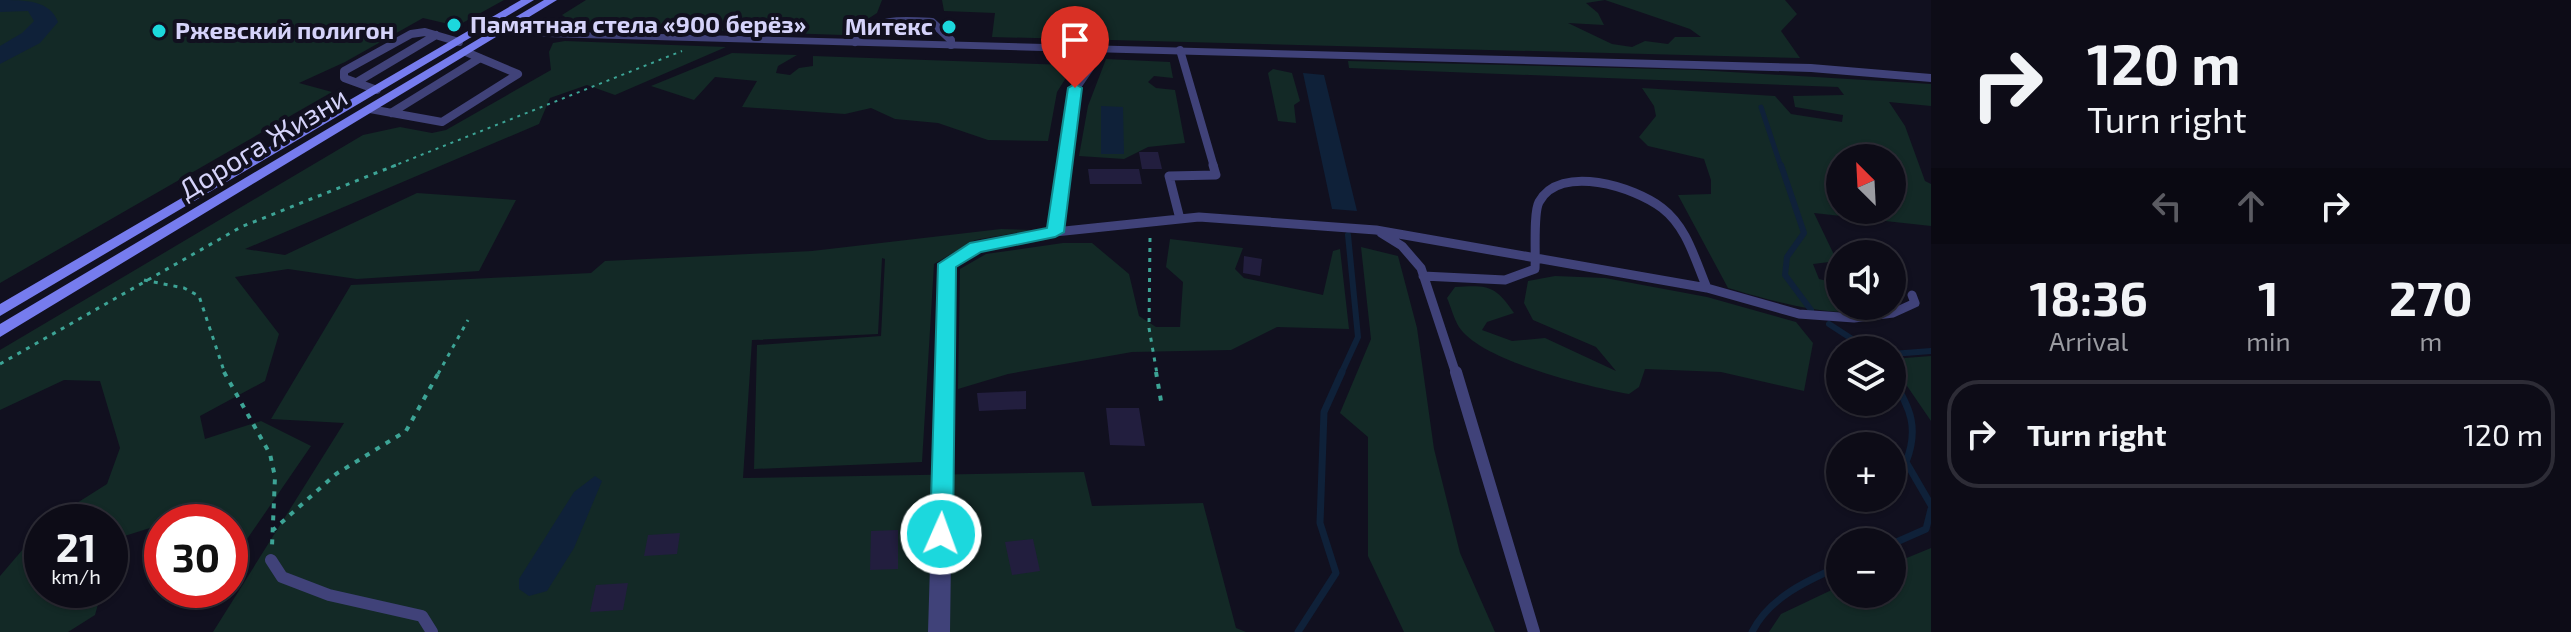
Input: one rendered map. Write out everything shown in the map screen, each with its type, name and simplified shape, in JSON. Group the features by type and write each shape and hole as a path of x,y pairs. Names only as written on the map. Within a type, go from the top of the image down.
{"main road":[{"name":"Дорога Жизни","path":"0,331 370,109 462,47 486,25 529,0"},
{"name":"Дорога Жизни","path":"0,311 377,90 505,28 552,0"}],"street":[{"path":"486,25 547,34 1811,68 1931,78"},
{"path":"939,632 947,264 976,247 1055,232 1075,88 1088,69 1084,49"}],"lane":[{"path":"855,42 857,37 885,21 932,22 951,40 951,45"},
{"path":"370,109 442,122 518,74 425,32 411,34 344,71 344,78 377,90"},
{"path":"357,82 436,35"},
{"path":"1180,50 1216,175 1169,176 1180,219"},
{"path":"391,113 480,58"},
{"path":"1423,276 1505,280 1535,269 1538,203 1553,186 1587,180 1626,189 1662,208 1684,233 1707,288"},
{"path":"1055,232 1199,217 1376,230 1707,288 1799,314 1854,318 1893,313 1915,303 1912,295"},
{"path":"1376,230 1402,246 1421,268 1462,391 1534,632"},
{"path":"271,560 282,577 329,595 422,616 432,632"}],"path":[{"path":"0,364 241,227 287,206 682,51"},
{"path":"1151,222 1149,328 1161,401"},
{"path":"144,280 184,288 199,296 221,367 270,454 275,477 271,560"},
{"path":"272,531 336,474 406,431 468,320"}],"green space":[{"path":"0,0 504,0 457,26 423,18 345,62 299,83 332,92 0,283"},
{"path":"586,0 882,0 877,13 843,35 579,26 562,15"},
{"path":"942,0 1605,0 1785,0 1797,14 1781,31 1800,58 992,37 995,13 944,11","holes":["1605,0 1690,29 1701,37 1675,37 1668,44 1645,41 1632,47 1612,44 1568,23 1604,25 1598,13 1586,3"]},
{"path":"553,43 726,47 615,95 587,85 550,98 539,124 245,249 285,255 417,193 516,200 479,271 357,279 288,269 235,277 279,334 265,381 200,416 205,439 261,421 311,446 248,538 248,504 144,504 144,530 128,535 128,504 75,504 107,484 120,448 100,381 64,380 0,410 0,350 363,135 400,127 432,133 446,130 551,70 549,52"},
{"path":"732,53 797,55 778,66 776,73 790,75 799,68 813,66 813,56 1068,65 1069,73 1057,92 1048,141 988,140 938,123 895,119 871,108 845,114 742,107 757,81 715,77 694,100 651,86"},
{"path":"1106,59 1170,62 1173,78 1154,76 1148,82 1156,88 1175,90 1185,143 1148,147 1124,159 1079,156 1088,106"},
{"path":"1348,61 1698,70 1931,84 1931,106 1889,102 1905,126 1925,181 1931,184 1931,226 1906,223 1906,144 1826,144 1826,214 1814,213 1827,240 1826,262 1813,264 1819,279 1826,281 1826,311 1745,293 1728,288 1678,195 1711,194 1711,180 1704,159 1648,146 1639,137 1656,116 1654,106 1642,88 1775,96 1791,114 1842,122 1843,115 1795,107 1793,96 1844,95 1838,87 1349,68"},
{"path":"1273,69 1292,73 1300,101 1294,105 1296,123 1278,121 1268,73"},
{"path":"1001,229 1032,230 975,240 934,264 922,462 754,469 757,345 881,336 885,259 882,258 878,334 752,340 743,478 1084,472 1092,506 1203,503 1236,628 1246,632 213,632 228,608 248,608 248,576 344,423 271,419 351,285 591,273 605,261 812,251"},
{"path":"1170,239 1243,248 1235,269 1244,278 1323,295 1333,251 1340,249 1349,329 1277,327 1231,350 1132,352 1008,374 958,389 960,269 986,254 1063,243 1092,243 1129,274 1139,316 1156,327 1180,327 1183,282 1166,267"},
{"path":"1361,247 1398,256 1417,328 1434,449 1460,553 1495,632 1404,632 1368,556 1368,437 1340,413 1371,339"},
{"path":"1555,276 1605,278 1707,297 1796,322 1813,343 1804,391 1721,372 1645,369 1639,387 1629,394 1589,385 1537,371 1489,351 1459,327 1447,298 1455,287 1490,289 1514,313 1487,322 1482,330 1512,341 1545,338 1616,371 1596,347 1533,320 1524,303 1528,281"},
{"path":"1931,356 1931,421 1906,384 1906,358"},
{"path":"24,548 24,608 97,608 95,615 68,632 0,632 0,576"},
{"path":"1931,548 1931,632 1769,632 1781,614 1826,593 1826,608 1906,608 1906,558"}],"water":[{"path":"1303,73 1324,75 1357,211 1332,209"},
{"path":"1101,106 1123,107 1124,154 1101,154"},
{"path":"595,476 602,481 574,548 547,591 529,596 519,589 519,579 574,492"}],"building":[{"path":"1139,152 1158,152 1162,169 1142,169"},
{"path":"1088,169 1139,169 1142,184 1090,184"},
{"path":"1244,256 1262,259 1260,276 1243,273"},
{"path":"1026,391 1026,409 979,411 977,393"},
{"path":"1106,408 1139,408 1145,446 1110,445"},
{"path":"898,530 898,569 870,570 871,531"},
{"path":"680,533 677,554 644,556 648,535"},
{"path":"1033,539 1040,571 1012,575 1005,542"},
{"path":"628,583 623,610 590,612 596,585"}],"waterway":[{"path":"0,5 33,4 43,10 46,22 31,38 0,56"},
{"path":"1761,107 1781,167"},
{"path":"1781,165 1804,233 1787,257 1785,275 1811,310"},
{"path":"1341,374 1358,337 1348,235"},
{"path":"1829,324 1847,336"},
{"path":"1906,353 1931,351"},
{"path":"1298,632 1336,573 1320,523 1324,412 1342,372"},
{"path":"1906,404 1912,429 1906,462 1931,505"},
{"path":"1906,538 1926,529 1931,509"},
{"path":"1752,632 1778,600 1826,573"}],"place":[{"name":"Памятная стела «900 берёз»","path":"454,25"},
{"name":"Митекс","path":"949,27"},
{"name":"Ржевский полигон","path":"159,31"}],"route":[{"path":"941,534 947,264 976,247 1055,232 1075,88"}]}
